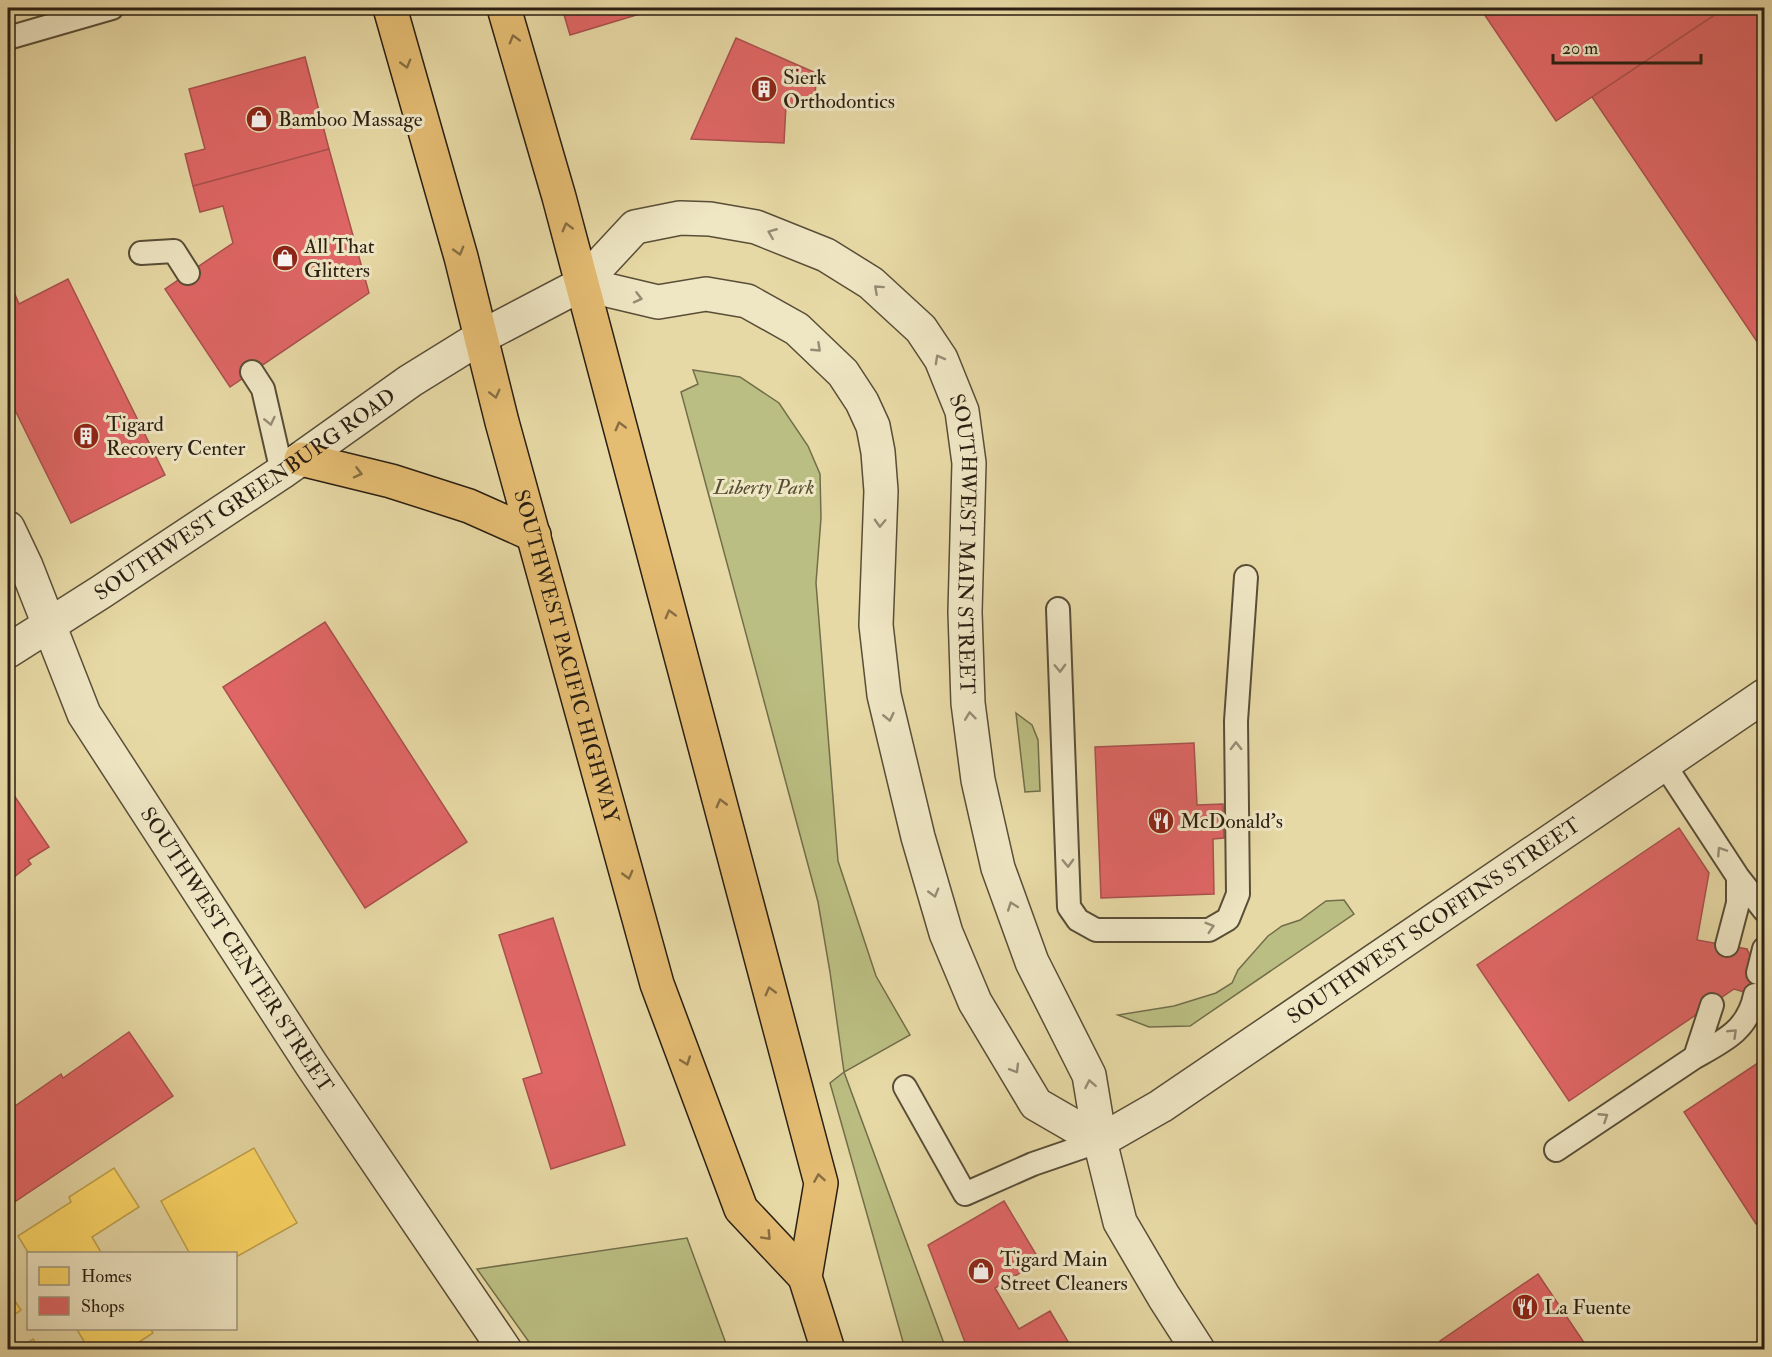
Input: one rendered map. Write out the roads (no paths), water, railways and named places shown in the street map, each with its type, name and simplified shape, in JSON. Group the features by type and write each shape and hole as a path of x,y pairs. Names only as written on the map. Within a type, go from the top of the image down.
{"highway":[{"name":"SOUTHWEST PACIFIC HIGHWAY","path":"390,8 461,257 502,422 657,984 741,1209 806,1276"},
{"name":"SOUTHWEST PACIFIC HIGHWAY","path":"504,8 582,284 821,1183 806,1276 828,1350"},
{"path":"291,465 392,481 469,506 534,535"}],"street":[{"name":"SOUTHWEST MAIN STREET","path":"482,337 582,284 636,227 680,218 710,219 756,227 826,255 871,283 921,329 941,359 962,411 969,463 965,612 968,703 978,780 998,868 1032,962 1089,1075 1100,1141 1120,1222 1198,1350"},
{"path":"582,284 658,302 706,294 747,302 797,330 843,373 862,402 873,426 881,490 876,625 884,695 918,837 946,933 975,1002 1036,1104 1100,1141"},
{"name":"SOUTHWEST GREENBURG ROAD","path":"8,651 291,465 410,381 482,337"},
{"name":"SOUTHWEST CENTER STREET","path":"8,528 26,566 84,714 311,1064 505,1350"},
{"name":"SOUTHWEST SCOFFINS STREET","path":"1100,1141 1161,1106 1764,696"}],"lane":[{"path":"8,38 112,8"},
{"path":"141,253 174,251 188,273"},
{"path":"252,372 262,389 291,465"},
{"path":"1058,609 1069,907 1078,920 1096,930 1209,930 1228,919 1238,894 1236,721 1246,577"},
{"path":"1664,764 1738,877 1764,910"},
{"path":"1727,945 1738,903 1738,877"},
{"path":"1556,1150 1695,1057 1729,1039 1745,1022 1753,1008 1764,949"},
{"path":"1695,1057 1712,1005"},
{"path":"905,1088 965,1194 1033,1164 1100,1141"}],"place":[{"name":"Sierk Orthodontics","path":"764,89"},
{"name":"Bamboo Massage","path":"259,119"},
{"name":"All That Glitters","path":"285,258"},
{"name":"Tigard Recovery Center","path":"86,436"},
{"name":"McDonald's","path":"1161,821"},
{"name":"Tigard Main Street Cleaners","path":"981,1271"},
{"name":"La Fuente","path":"1525,1307"}],"park label":[{"name":"Liberty Park","path":"764,487"}]}
